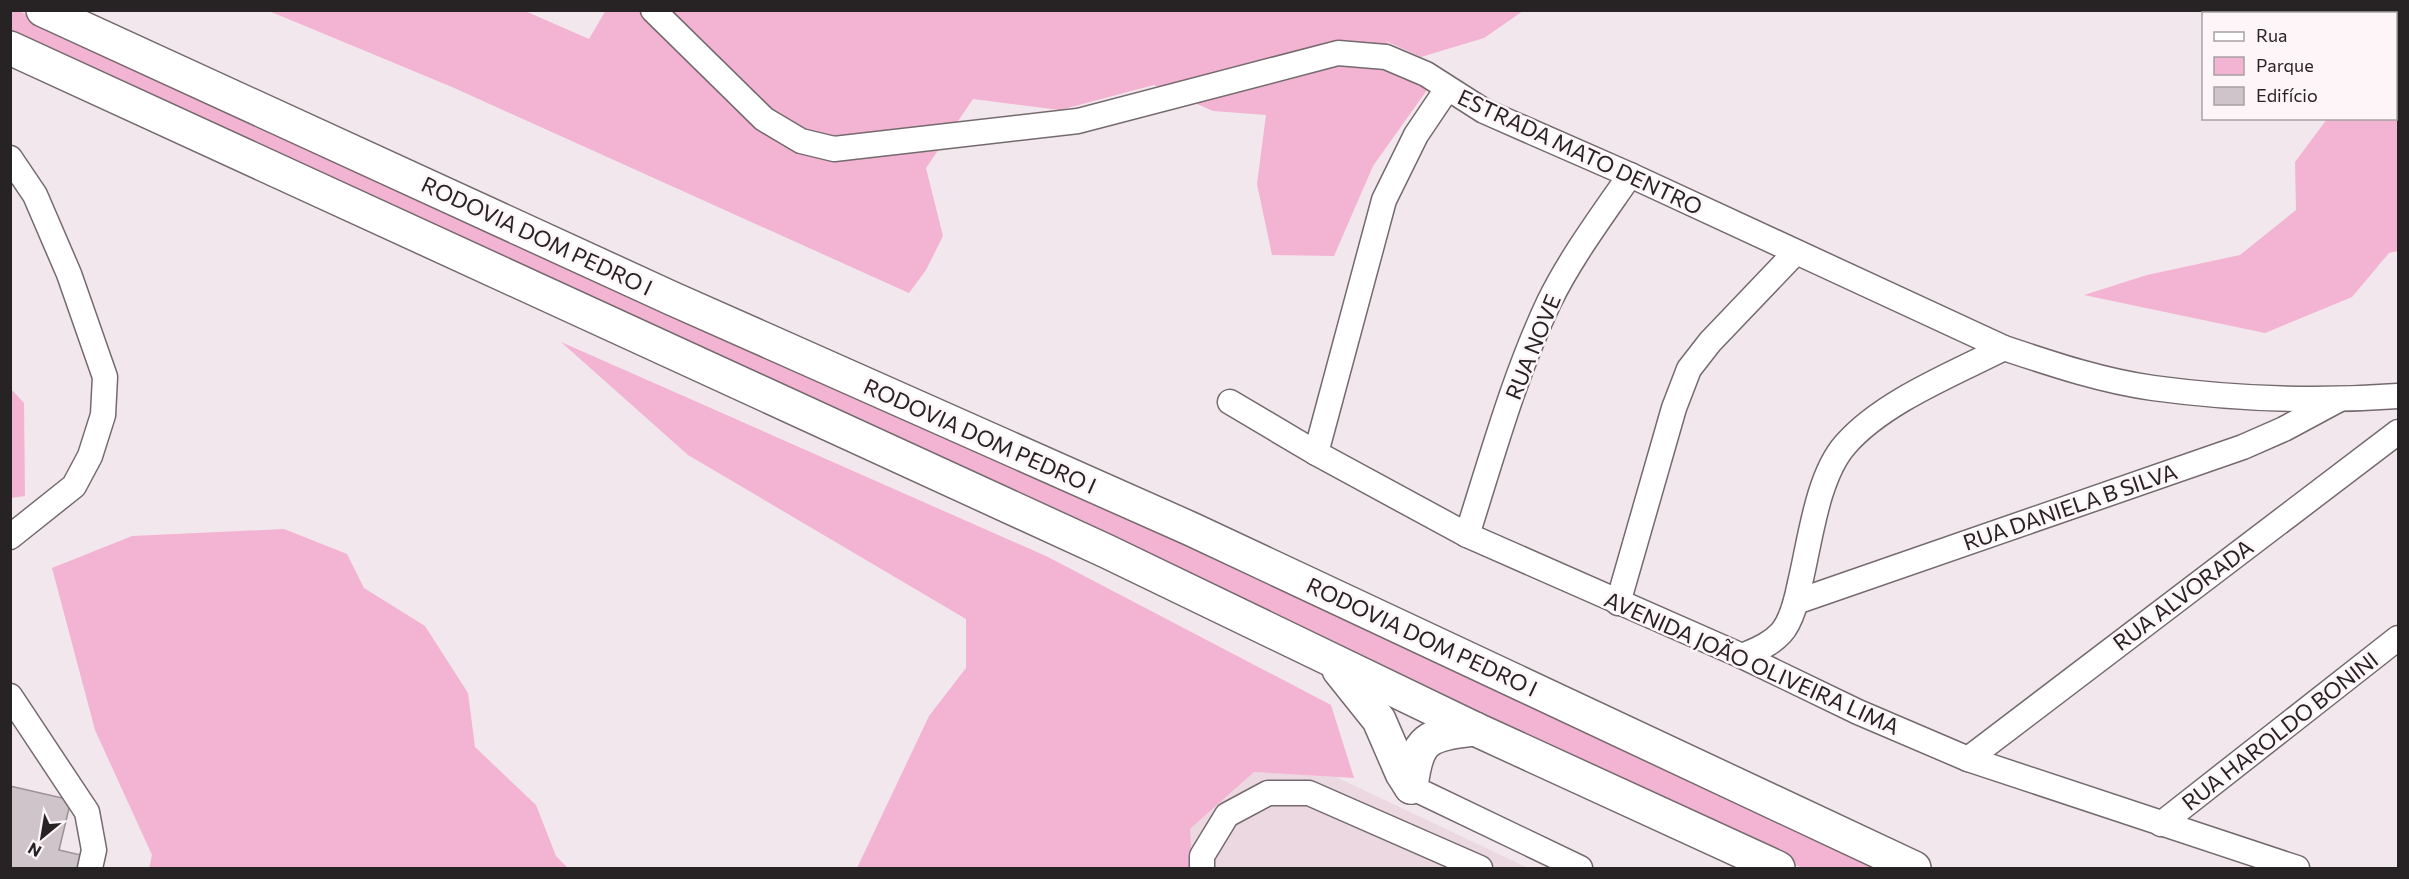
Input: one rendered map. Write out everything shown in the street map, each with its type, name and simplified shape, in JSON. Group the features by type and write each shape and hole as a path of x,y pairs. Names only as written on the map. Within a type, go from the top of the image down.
{"highway":[{"name":"RODOVIA DOM PEDRO I","path":"43,10 671,298 1202,534 1914,868"},
{"path":"10,48 1106,552 1475,729 1778,868"},
{"path":"1329,660 1358,691 1379,720 1411,787"},
{"path":"1411,787 1415,759 1425,742 1441,734 1475,729"}],"street":[{"name":"ESTRADA MATO DENTRO","path":"653,10 764,119 801,141 834,149 1078,121 1338,53 1386,57 1426,74 1484,111 1630,175 2004,348 2067,369 2151,388 2240,397 2340,399 2398,396"},
{"path":"1316,453 1384,200 1416,135 1447,89"},
{"path":"10,158 35,195 69,274 105,377 103,416 90,456 74,486 10,537"},
{"name":"RUA NOVE","path":"1467,535 1524,361 1550,301 1568,268 1630,175"},
{"path":"1618,603 1674,408 1689,369 1710,342 1795,253"},
{"path":"1742,656 1763,648 1782,632 1796,602 1824,482 1844,446 1879,417 1926,388 2004,348"},
{"name":"RUA DANIELA B SILVA","path":"1796,602 2243,447 2284,429 2340,399"},
{"name":"AVENIDA JOÃO OLIVEIRA LIMA","path":"1230,402 1316,453 1467,535 1742,656 1858,712 1968,759 2297,868"},
{"name":"RUA ALVORADA","path":"1968,759 2398,432"},
{"name":"RUA HAROLDO BONINI","path":"2161,824 2398,638"},
{"path":"10,696 87,812 94,850 90,868"},
{"path":"1411,787 1580,868"},
{"path":"1202,868 1202,856 1227,815 1268,793 1309,793 1480,868"}],"shaded area":[{"path":"1254,772 1336,777 1528,868 1184,868 1190,829"}],"green space":[{"path":"606,10 1523,11 1484,38 1421,57 1386,41 1427,90 1373,166 1334,256 1272,255 1257,184 1266,115 1213,111 1154,85 1060,110 973,99 926,168 943,236 926,270 909,293 452,87 269,11 525,11 589,39"},
{"path":"11,11 19,11 547,250 1888,868 1802,868 11,35"},
{"path":"2231,11 2398,11 2398,251 2389,253 2352,297 2265,333 2084,295 2147,275 2240,255 2296,210 2295,162 2326,120 2397,120 2397,12"},
{"path":"561,342 1048,557 1331,705 1354,778 1254,772 1190,829 1192,868 857,868 929,716 966,668 966,619 688,455"},
{"path":"11,389 24,403 25,496 11,498"},
{"path":"284,529 347,554 364,588 425,626 468,693 475,747 536,805 556,856 568,868 149,868 152,855 95,730 52,568 132,536"}],"building":[{"path":"10,786 71,800 59,850 85,856 82,868 10,868"}]}
